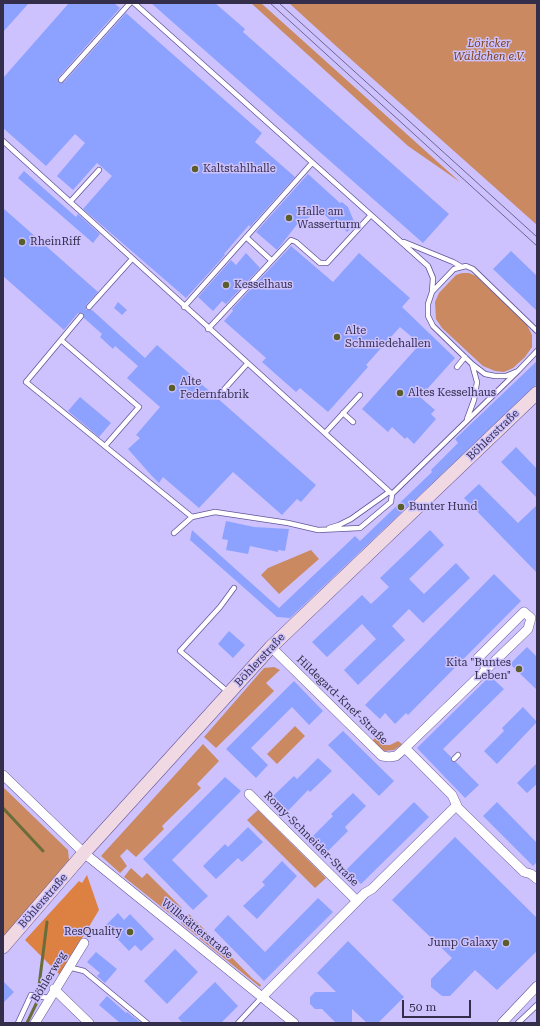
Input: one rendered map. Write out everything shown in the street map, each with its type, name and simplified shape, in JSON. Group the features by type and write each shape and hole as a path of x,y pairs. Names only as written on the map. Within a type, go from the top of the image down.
{"street":[{"name":"Böhlerstraße","path":"3,947 84,854 271,647 537,393"},
{"name":"Hildegard-Knef-Straße","path":"271,647 382,756 389,757 396,756 405,748 528,629 534,615 524,612 478,658 487,668"},
{"path":"405,748 437,776 452,795 456,806 524,872 531,874 537,879"},
{"name":"Willstätterstraße","path":"3,775 84,854 294,1023"},
{"name":"Romy-Schneider-Straße","path":"249,794 357,901"},
{"name":"Romy-Schneider-Straße","path":"262,997 357,901 372,889 456,806"},
{"name":"Böhlerweg","path":"35,1023 46,997 54,989 84,943"},
{"path":"502,1023 537,986"},
{"path":"54,989 89,1023"}],"lane":[{"path":"61,80 130,3"},
{"path":"134,3 428,266 433,278 432,292 428,304 428,316 433,326 472,364 485,374 495,376 506,376 518,371"},
{"path":"3,141 390,493 391,502 360,528 318,530 288,523 215,512 192,517 174,533"},
{"path":"184,307 312,163"},
{"path":"70,202 99,170"},
{"path":"208,329 288,242 293,240 320,262 327,263 371,215"},
{"path":"246,237 271,260"},
{"path":"400,240 454,262 460,266"},
{"path":"89,307 132,259"},
{"path":"432,292 454,269 460,266 466,266 473,269 537,331"},
{"path":"81,316 26,382 192,517"},
{"path":"61,340 139,407 105,446"},
{"path":"318,530 339,525 390,493 537,351"},
{"path":"457,367 465,357"},
{"path":"220,394 247,364"},
{"path":"465,422 474,400 477,382 472,364"},
{"path":"325,434 360,395"},
{"path":"343,413 353,422"},
{"path":"229,693 180,651 220,607 234,588"},
{"path":"454,759 458,755"},
{"path":"68,967 84,971 147,1023"},
{"path":"18,1023 31,995 46,997"},
{"path":"238,1023 262,997"},
{"path":"518,1023 537,1005"}],"green space":[{"path":"251,3 261,3 460,182 408,146"},
{"name":"Löricker Wäldchen e.V.","path":"289,3 537,3 537,225 336,46"},
{"path":"469,273 476,276 527,325 532,335 532,347 525,357 513,368 504,372 495,371 483,366 442,328 436,319 435,302 439,293 456,275"},
{"path":"311,550 319,559 279,594 261,575 268,568"},
{"path":"274,667 280,670 266,683 274,691 216,748 204,737 264,668"},
{"path":"295,726 305,736 277,764 267,754"},
{"path":"375,738 385,745 390,745 398,741 402,744 394,750 384,751 371,742"},
{"path":"203,744 219,761 197,784 201,788 162,826 164,829 136,857 127,849 120,856 127,866 120,873 101,856"},
{"path":"3,787 68,850 69,860 3,937"},
{"path":"258,810 326,878 315,888 247,820"},
{"path":"131,868 142,878 147,873 182,908 174,917 124,877"},
{"path":"189,914 204,929 197,936 181,923"},
{"path":"206,931 252,978 261,985 260,987 199,938"}],"shaded area":[{"path":"87,875 99,910 60,975 25,940 79,881 82,883"}],"building":[{"path":"3,3 29,3 3,32"},
{"name":"Kaltstahlhalle","path":"69,3 114,3 120,8 58,78 59,83 64,82 126,13 262,133 255,142 295,177 250,227 249,225 224,254 225,255 186,298 83,209 112,176 97,163 73,190 57,176 85,143 75,134 46,166 3,128 3,78"},
{"path":"151,3 215,3 245,29 243,32 449,214 423,243"},
{"path":"24,171 76,217 78,214 100,234 93,243 18,178"},
{"path":"308,174 340,203 342,202 348,207 355,224 347,232 343,228 333,225 318,208 302,225 299,222 277,250 256,232"},
{"path":"3,208 98,292 86,305 86,310 92,310 145,358 157,345 316,485 301,502 297,499 282,515 233,472 199,508 163,477 159,483 128,449 140,438 136,435 160,407 127,378 138,366 115,346 113,349 100,337 102,334 84,318 83,313 78,313 64,330 3,276"},
{"path":"291,246 333,282 359,253 410,298 402,307 455,358 420,397 435,410 431,414 436,419 414,444 407,437 405,439 392,427 388,432 362,409 420,344 400,327 366,365 368,367 328,412 300,388 296,392 262,362 266,358 224,321 233,311 232,309"},
{"path":"511,251 537,276 537,311 493,269"},
{"name":"Kesselhaus","path":"246,253 260,268 226,304 222,301 213,311 198,297 231,260 236,265"},
{"path":"118,302 127,310 122,315 114,308"},
{"path":"537,361 537,384 290,618 277,617 190,540 192,530 279,608 355,536 360,541 432,472 431,470 458,443 455,439"},
{"path":"80,397 111,423 99,437 68,411"},
{"path":"516,447 537,469 537,498 501,462"},
{"path":"479,484 518,523 537,505 537,573 464,498"},
{"path":"226,521 254,527 289,529 285,551 278,550 278,552 250,546 248,554 226,550 228,540 222,539"},
{"path":"430,530 444,545 409,579 424,594 456,563 470,578 423,623 409,609 392,626 405,640 358,685 344,670 376,639 362,624 327,657 312,642 362,595 371,604 389,587 380,578"},
{"path":"494,574 521,601 408,715 406,713 395,724 385,713 380,719 365,705"},
{"path":"229,631 245,645 233,658 218,644"},
{"path":"527,647 537,657 537,690 510,664"},
{"path":"490,676 504,689 443,749 451,757 451,761 456,762 479,785 465,798 417,748"},
{"path":"294,681 323,711 309,725 292,707 251,748 268,765 256,778 226,749"},
{"path":"523,707 537,722 497,764 484,751 504,731 502,728"},
{"path":"343,731 394,781 379,796 328,745"},
{"path":"318,758 332,771 310,792 308,790 288,811 273,796 294,776 297,779"},
{"path":"537,763 537,784 527,793 517,783"},
{"path":"225,777 241,791 172,860 208,896 193,910 143,859"},
{"path":"353,793 366,806 345,827 348,831 328,851 313,836 333,816 331,814"},
{"path":"414,802 429,817 361,884 346,870"},
{"path":"497,802 537,843 537,862 533,866 483,816"},
{"path":"248,827 263,842 242,862 238,858 216,879 203,866 225,844 228,847"},
{"path":"455,837 537,918 537,951 497,990 475,970 450,996 442,996 431,987 431,979 452,958 392,900"},
{"path":"282,861 297,876 257,919 243,906 265,885 262,882"},
{"path":"318,898 333,912 264,981 214,930 228,915 265,952"},
{"name":"ResQuality","path":"118,913 124,920 130,914 154,939 141,951 135,945 129,951 105,926"},
{"path":"348,941 404,997 378,1023 367,1023 352,1009 352,1023 336,1023 322,1009 315,1009 310,1004 310,997 315,992 336,992 317,973"},
{"path":"175,949 198,972 167,1004 144,981"},
{"path":"96,952 117,969 105,983 97,976 100,973 87,962"},
{"path":"3,981 14,992 3,1003"},
{"path":"215,982 238,1006 221,1023 183,1023 178,1018"},
{"path":"107,996 126,1013 127,1012 141,1023 120,1023 99,1005"}],"waterway":[{"path":"3,808 43,851"},
{"path":"27,1023 37,1002 47,922"}],"tram line":[{"path":"270,3 537,246"},
{"path":"279,3 537,237"}],"place":[{"name":"Kaltstahlhalle","path":"195,169"},
{"name":"Halle am Wasserturm","path":"289,218"},
{"name":"RheinRiff","path":"22,242"},
{"name":"Kesselhaus","path":"226,285"},
{"name":"Alte Schmiedehallen","path":"337,337"},
{"name":"Alte Federnfabrik","path":"172,388"},
{"name":"Altes Kesselhaus","path":"400,393"},
{"name":"Bunter Hund","path":"401,507"},
{"name":"Kita \"Buntes Leben\"","path":"519,669"},
{"name":"ResQuality","path":"130,932"},
{"name":"Jump Galaxy","path":"506,943"}]}
